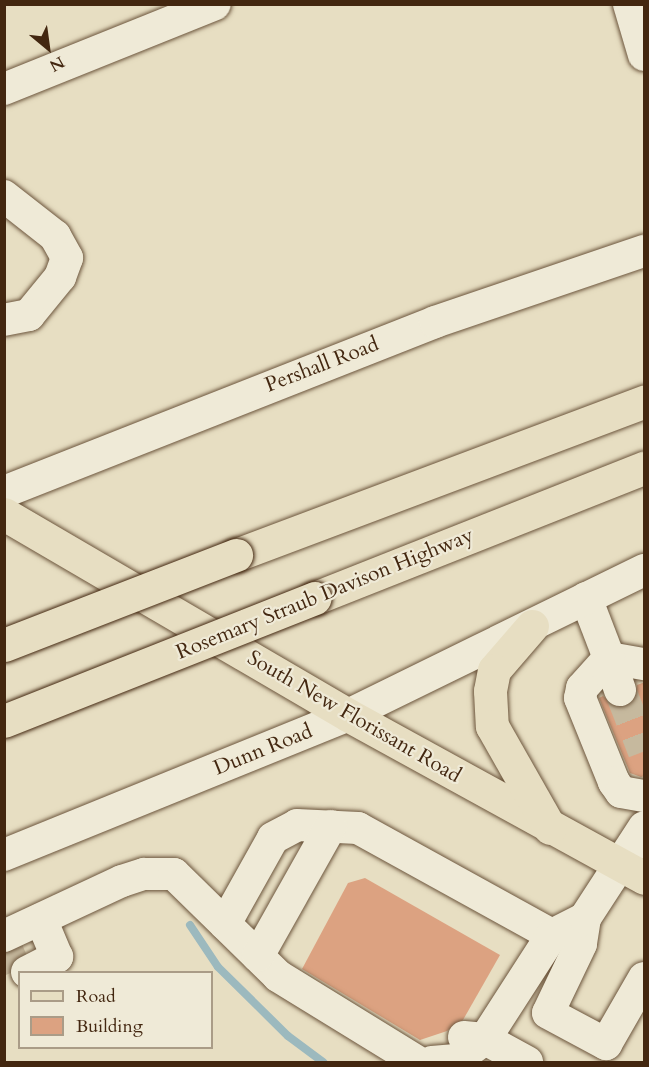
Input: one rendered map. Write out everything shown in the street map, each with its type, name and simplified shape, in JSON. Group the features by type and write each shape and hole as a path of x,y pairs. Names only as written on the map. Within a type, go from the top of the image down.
{"main road":[{"path":"4,645 236,555 645,402"},
{"name":"Rosemary Straub Davison Highway","path":"4,721 645,468"},
{"name":"South New Florissant Road","path":"4,514 348,715 551,830 632,871"},
{"path":"532,626 494,670 490,691 492,726 551,830"}],"street":[{"path":"4,89 214,4"},
{"path":"629,4 645,55"},
{"path":"4,196 55,236 68,258 60,277 29,315 4,320"},
{"name":"Pershall Road","path":"4,492 435,322 645,251"},
{"name":"Dunn Road","path":"4,855 348,715 645,570"},
{"path":"586,598 620,690"},
{"path":"645,645 607,653 582,688 580,698 614,782 621,792 645,796"},
{"path":"607,653 645,664"},
{"path":"225,924 273,838 297,825 331,826 358,828 552,935"},
{"path":"258,956 331,826"},
{"path":"432,1062 456,1060 485,1039 552,935 585,918 632,871 645,827"},
{"path":"4,936 122,881 144,874 174,874 278,976 418,1062"},
{"path":"585,918 581,944 548,1013 606,1044 645,978"},
{"path":"11,963 57,957 41,919"},
{"path":"311,997 327,994 417,1042 465,1037 485,1039 527,1062"}],"building":[{"path":"645,682 645,776 641,777 630,773 599,698 603,696 616,707 625,707 634,701 637,685"},
{"path":"365,878 500,955 463,1020 447,1031 420,1040 302,969 348,883"}],"waterway":[{"path":"190,925 218,967 288,1036 323,1062"}],"tunnel":[{"path":"620,690 644,752"},
{"path":"5,945 16,971"}]}
